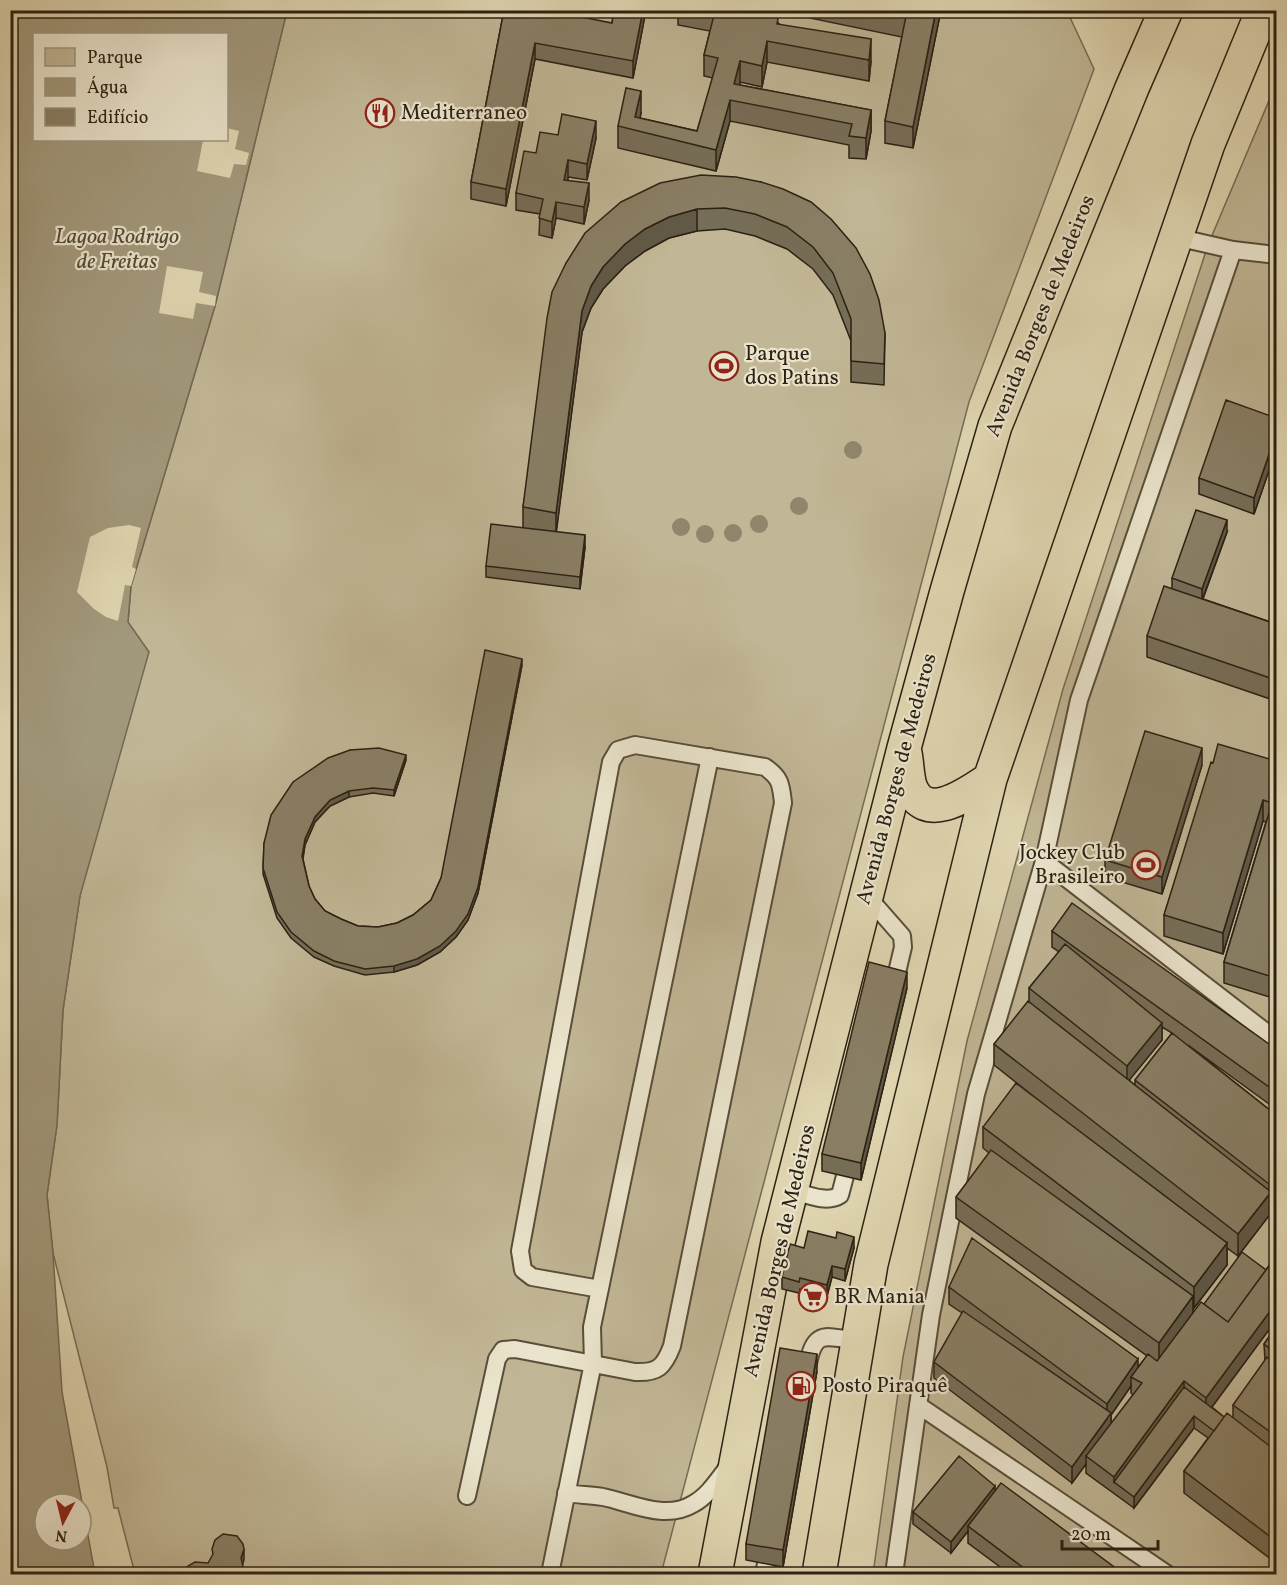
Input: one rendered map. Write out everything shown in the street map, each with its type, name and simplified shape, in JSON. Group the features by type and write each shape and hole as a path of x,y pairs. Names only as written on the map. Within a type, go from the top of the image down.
{"highway":[{"name":"Avenida Borges de Medeiros","path":"715,1575 778,1242 904,748 995,426 1166,10"},
{"path":"819,1575 871,1264 990,779 1208,144 1263,10"},
{"path":"904,748 910,787 921,801 936,806 954,802 990,779"}],"lane":[{"path":"1176,237 1233,250 1276,255"},
{"path":"894,1575 931,1315 975,1094 1044,861 1079,700 1233,250"},
{"path":"467,1496 497,1359 502,1350 515,1348 648,1373 658,1369 667,1360 672,1346 783,803 777,775 765,767 635,745 618,750 611,762 520,1251 523,1270 532,1277 600,1290"},
{"path":"550,1575 593,1363 592,1327 710,757"},
{"path":"1044,861 1276,1040"},
{"path":"866,895 902,936 903,947 894,985"},
{"path":"791,1190 827,1199 835,1198 840,1194 845,1176"},
{"path":"807,1369 811,1348 820,1339 826,1336 858,1341"},
{"path":"918,1405 1167,1575"},
{"path":"566,1493 602,1497 662,1512 680,1510 695,1504 710,1490 736,1458"}],"green space":[{"name":"Parque dos Patins","path":"287,11 1067,11 1094,69 969,402 661,1574 135,1574 118,1508 114,1508 107,1467 53,1253 47,1195 57,1125 63,1010 80,896 128,622 131,586 215,306"},
{"name":"Jockey Club Brasileiro","path":"1276,84 1276,1574 873,1574 903,1357 967,1041 1063,689 1208,245"}],"water":[{"name":"Lagoa Rodrigo de Freitas","path":"11,11 287,11 215,306 131,586 128,622 149,652 80,896 63,1010 57,1125 47,1195 62,1392 80,1492 33,1492 33,1552 91,1552 95,1574 11,1574"}],"pier":[{"path":"228,128 239,131 235,149 249,153 246,165 234,164 230,178 197,171 203,141 228,141"},
{"path":"167,266 203,272 199,292 216,296 215,306 196,303 193,319 159,313"},
{"path":"129,525 141,528 132,567 136,569 131,586 125,585 118,621 94,609 77,592 90,537 108,528"}],"building":[{"path":"504,10 546,10 612,23 614,10 643,10 633,61 535,43 506,189 471,182"},
{"path":"712,10 770,10 779,13 777,24 871,39 869,60 767,41 762,66 740,61 734,84 871,110 866,138 849,136 852,124 730,100 716,150 618,126 626,88 641,91 635,117 697,131 718,58 704,55 715,11"},
{"path":"877,10 936,10 913,127 885,121 906,16"},
{"path":"562,114 596,121 587,164 568,160 564,180 589,183 584,207 556,202 552,222 539,218 543,199 516,193 524,151 536,153 540,132 558,135"},
{"path":"701,175 736,177 783,189 811,202 831,219 856,248 870,274 879,300 885,333 884,364 851,361 851,319 833,273 813,247 787,227 755,214 725,208 697,209 669,217 645,229 625,244 603,267 591,286 582,311 556,513 523,507 547,318 552,292 566,263 585,233 621,202 660,183"},
{"path":"1226,400 1276,418 1276,434 1254,498 1199,478"},
{"path":"1196,510 1227,520 1202,589 1172,578"},
{"path":"491,524 585,535 580,577 486,566"},
{"path":"1164,586 1276,624 1276,680 1147,636"},
{"path":"485,650 522,659 478,887 468,914 456,931 440,946 417,959 394,966 365,969 334,961 314,951 291,932 277,912 263,868 264,843 271,815 293,782 328,758 350,750 379,748 406,755 394,790 373,788 349,791 330,800 315,817 305,839 302,856 309,886 315,899 325,911 358,926 378,927 397,923 413,915 431,900 441,878"},
{"path":"1145,731 1202,748 1162,877 1105,860"},
{"path":"1218,744 1276,761 1276,978 1224,962 1272,803 1263,800 1223,933 1164,915"},
{"path":"1072,903 1276,1049 1276,1092 1052,931"},
{"path":"1065,944 1162,1023 1127,1066 1029,988"},
{"path":"869,962 907,972 861,1163 822,1154"},
{"path":"1028,1001 1271,1192 1238,1234 994,1044"},
{"path":"1172,1033 1276,1115 1276,1174 1269,1184 1135,1080"},
{"path":"1016,1083 1227,1243 1194,1287 983,1127"},
{"path":"991,1150 1193,1296 1159,1343 956,1197"},
{"path":"808,1231 836,1238 837,1232 854,1237 845,1269 832,1266 827,1285 800,1278 799,1282 782,1277 790,1244 804,1248"},
{"path":"972,1238 1138,1359 1107,1404 949,1287"},
{"path":"1242,1252 1266,1270 1228,1322 1204,1304"},
{"path":"1276,1256 1276,1303 1206,1398 1184,1381 1114,1477 1086,1456 1142,1383 1131,1377 1148,1354 1157,1361 1201,1302 1228,1322"},
{"path":"963,1311 1111,1413 1072,1467 934,1362"},
{"path":"1276,1327 1276,1353 1264,1344"},
{"path":"780,1348 817,1354 783,1550 746,1544"},
{"path":"1267,1357 1276,1364 1276,1436 1233,1405"},
{"path":"1184,1387 1224,1417 1214,1431 1194,1416 1134,1497 1114,1482"},
{"path":"1227,1413 1276,1451 1276,1541 1184,1471"},
{"path":"959,1456 995,1486 951,1542 913,1512"},
{"path":"1001,1483 1125,1575 1033,1575 968,1526"},
{"path":"223,1534 237,1536 243,1544 241,1558 244,1571 248,1575 182,1575 188,1566 195,1562 208,1563 213,1554 215,1540"}],"place":[{"name":"Mediterraneo","path":"380,113"},
{"name":"Parque dos Patins","path":"724,366"},
{"name":"Jockey Club Brasileiro","path":"1146,865"},
{"name":"BR Mania","path":"813,1297"},
{"name":"Posto Piraquê","path":"801,1386"}]}
